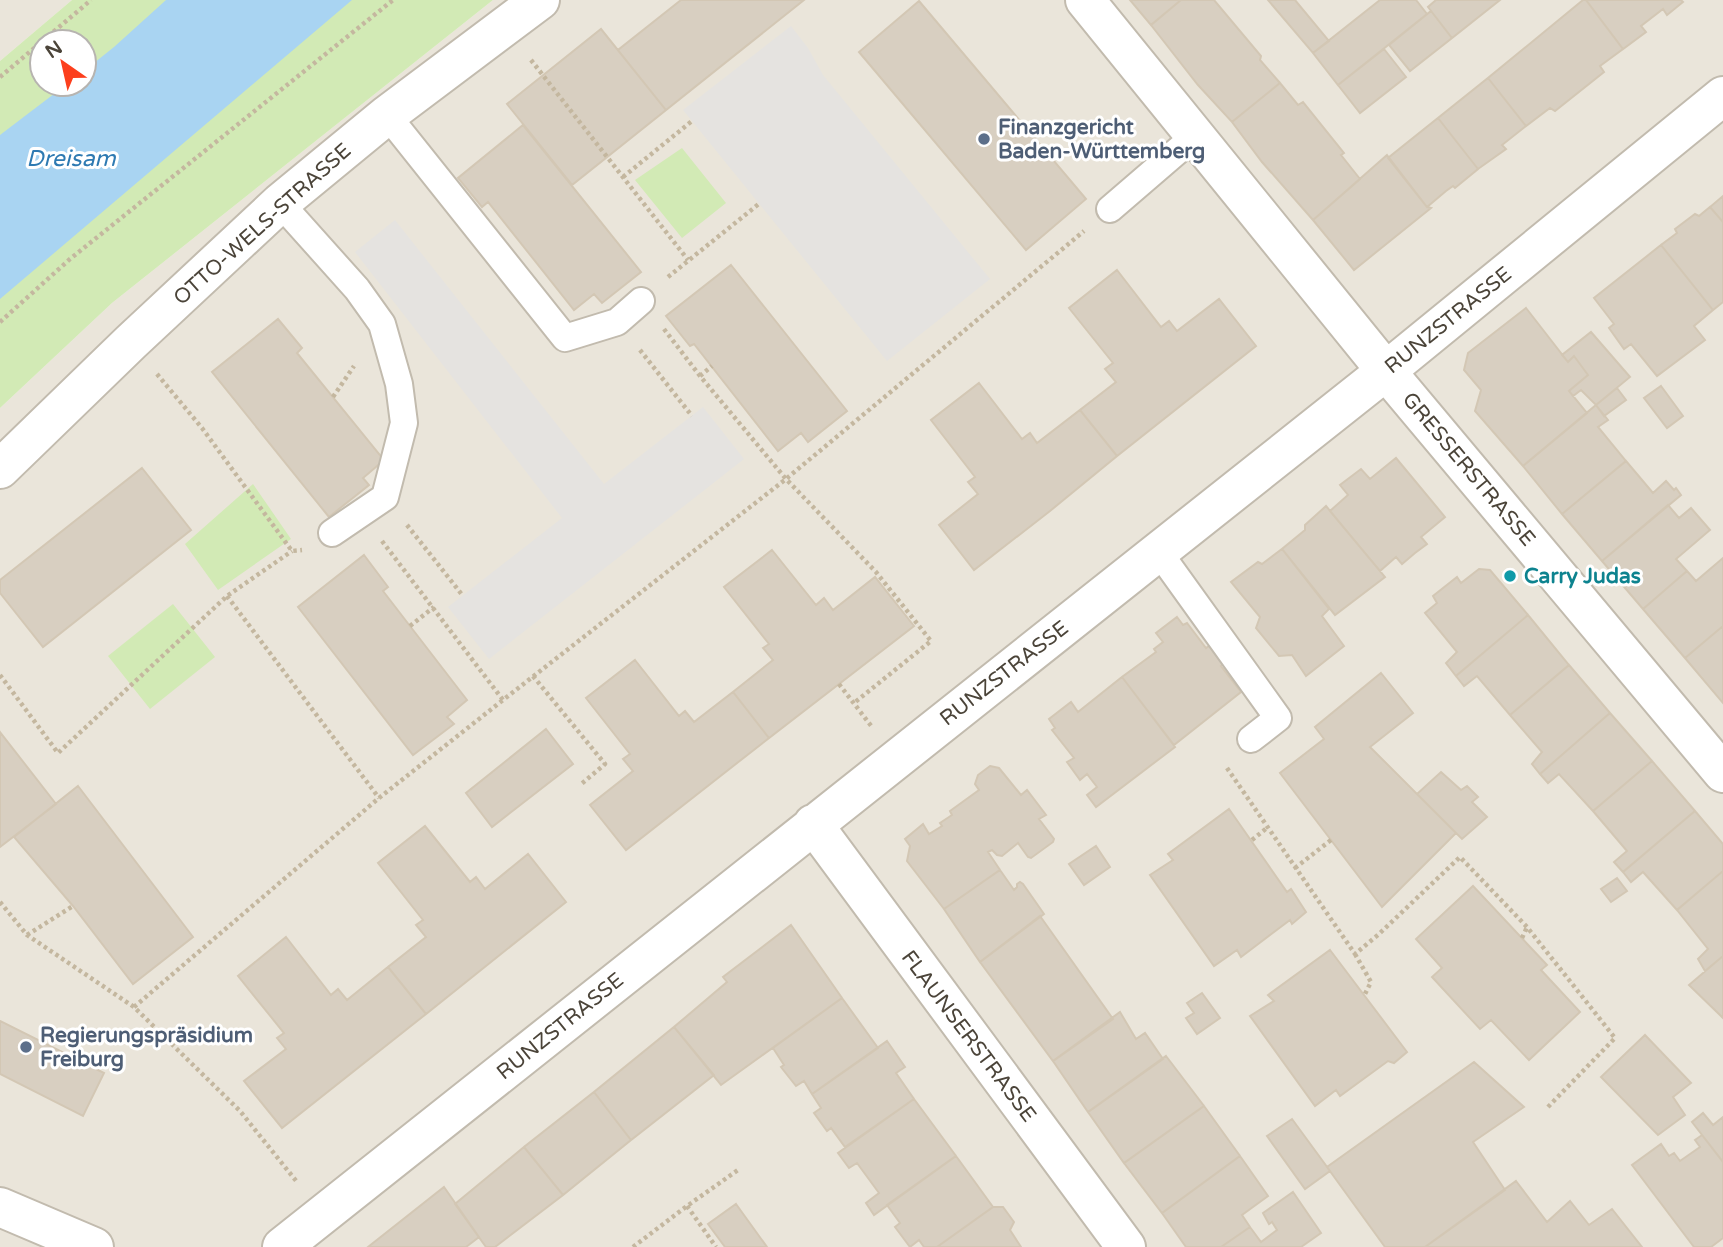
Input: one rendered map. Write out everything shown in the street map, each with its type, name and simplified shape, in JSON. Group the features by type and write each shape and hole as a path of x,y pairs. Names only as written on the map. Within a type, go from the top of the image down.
{"street":[{"name":"OTTO-WELS-STRASSE","path":"0,468 280,203 387,115 540,0"},
{"name":"GRESSERSTRASSE","path":"1085,0 1386,371 1723,773"},
{"name":"RUNZSTRASSE","path":"282,1247 1386,371 1723,96"},
{"name":"FLAUNSERSTRASSE","path":"813,824 1126,1247"},
{"path":"0,1207 94,1247"}],"lane":[{"path":"387,115 565,338 617,322 641,301"},
{"path":"1110,209 1196,135"},
{"path":"280,203 357,289 382,324 399,384 404,423 385,497 332,533"},
{"path":"1158,551 1279,718 1251,739"}],"path":[{"path":"0,77 91,0"},
{"path":"0,322 70,259 393,0"},
{"path":"543,75 688,260"},
{"path":"623,177 692,121"},
{"path":"663,282 760,203"},
{"path":"134,1007 379,798 786,479 1110,209"},
{"path":"641,301 786,479 876,572 931,641 854,703"},
{"path":"617,322 692,416"},
{"path":"131,342 202,428 292,551"},
{"path":"700,376 712,366"},
{"path":"385,497 463,596"},
{"path":"360,512 503,700"},
{"path":"0,675 58,753 227,596 292,551 304,549"},
{"path":"227,596 379,798"},
{"path":"410,626 434,607"},
{"path":"533,676 605,764 580,785"},
{"path":"839,684 895,759"},
{"path":"1251,739 1223,763 1371,982 1364,996"},
{"path":"1252,840 1268,827"},
{"path":"1295,868 1331,840"},
{"path":"1354,954 1379,934 1460,857 1527,927 1615,1038 1546,1109"},
{"path":"0,902 27,935 134,1007 240,1111 323,1214"},
{"path":"27,935 73,906"},
{"path":"1522,938 1527,927"},
{"path":"633,1247 738,1170"},
{"path":"687,1206 716,1247"}],"shaded area":[{"path":"0,0 72,0 39,28 28,28 28,37 0,61"},
{"path":"493,0 1723,0 1723,1247 0,1247 0,408 112,303"},
{"path":"791,26 808,48 823,75 990,279 887,361 683,110"},
{"path":"395,220 604,484 703,407 744,459 489,659 448,607 562,518 355,252"}],"green space":[{"path":"72,0 493,0 112,303 0,408 0,61 28,37 28,98 98,98 98,28 39,28"},
{"path":"682,148 726,203 682,238 635,180"},
{"path":"253,484 291,539 218,590 185,544"},
{"path":"173,604 215,657 150,709 108,656"}],"water":[{"name":"Dreisam","path":"166,0 352,0 0,299 0,135 49,98 98,98 98,60"}],"building":[{"path":"681,0 804,0 666,110 618,50"},
{"path":"1130,0 1181,0 1151,25"},
{"path":"1181,0 1214,0 1280,83 1232,122 1198,85 1151,25"},
{"path":"1268,0 1295,0 1329,41 1313,53"},
{"path":"1380,0 1416,0 1427,14 1338,85 1313,53"},
{"path":"1436,0 1500,0 1452,38 1428,7"},
{"path":"1586,0 1623,49 1600,66 1604,72 1555,111 1550,108 1526,126 1488,78"},
{"path":"1586,0 1683,2 1667,15 1663,9 1641,26 1646,32 1623,49"},
{"name":"Finanzgericht Baden-Württemberg","path":"919,1 1086,199 1026,250 859,52"},
{"path":"1431,11 1452,38 1410,71 1389,45"},
{"path":"601,29 666,110 572,185 507,104"},
{"path":"1384,49 1406,77 1360,113 1338,85"},
{"path":"1488,78 1526,126 1502,145 1506,149 1478,169 1438,118"},
{"path":"1280,83 1298,105 1303,102 1344,153 1341,155 1360,179 1313,220 1262,162 1232,122"},
{"path":"1438,118 1478,169 1427,207 1388,158"},
{"path":"523,125 641,272 602,303 594,294 574,310 488,202 482,207 458,178"},
{"path":"1387,155 1427,207 1431,208 1354,270 1313,220"},
{"path":"1723,196 1723,222 1710,207"},
{"path":"1710,207 1723,222 1723,302 1713,310 1661,245 1677,233 1675,229"},
{"path":"1661,245 1713,310 1694,326 1705,340 1657,376 1631,344 1624,349 1609,328 1614,324 1594,298"},
{"path":"731,265 847,411 808,442 801,433 778,451 694,344 690,346 666,316"},
{"path":"1117,270 1161,327 1169,321 1177,331 1219,299 1256,346 1117,456 1080,410 1116,382 1105,369 1113,363 1069,308"},
{"path":"1526,308 1568,362 1574,356 1588,375 1569,391 1587,413 1523,466 1475,411 1481,390 1464,370 1468,353"},
{"path":"278,319 302,348 297,353 384,460 363,478 369,485 329,517 212,372"},
{"path":"1591,332 1630,377 1596,405 1581,390 1573,396 1569,391 1588,375 1574,356 1568,362 1562,355"},
{"path":"979,383 1022,439 1030,433 1037,443 1080,410 1117,456 974,570 939,525 978,494 968,482 975,477 931,420"},
{"path":"1661,386 1683,416 1667,428 1644,398"},
{"path":"1617,388 1626,400 1604,416 1596,405"},
{"path":"1596,405 1608,420 1598,427 1626,461 1562,514 1523,466"},
{"path":"1396,458 1445,517 1421,537 1427,544 1402,564 1396,557 1380,571 1330,511 1348,495 1340,485 1361,469 1370,479"},
{"path":"1626,461 1653,493 1666,481 1681,495 1602,561 1562,514"},
{"path":"142,468 191,530 43,647 0,593 0,580"},
{"path":"1668,505 1679,518 1691,508 1710,530 1676,559 1687,571 1643,609 1602,561"},
{"path":"1326,506 1385,577 1335,615 1282,549 1305,530 1305,525"},
{"path":"1282,549 1329,609 1322,616 1344,646 1306,676 1292,655 1279,656 1256,628 1260,617 1231,582 1258,562 1262,564"},
{"path":"772,550 816,605 824,598 833,610 875,577 914,626 769,738 733,692 773,660 763,648 769,644 724,587"},
{"path":"364,555 388,587 383,591 467,700 447,717 454,724 413,755 298,607"},
{"path":"1723,558 1723,626 1685,658 1643,609 1687,571 1696,581"},
{"path":"1479,569 1490,570 1528,615 1456,676 1446,663 1457,652 1425,613 1437,603 1433,596 1457,577 1461,583"},
{"path":"1528,615 1569,665 1510,715 1477,676 1464,686 1456,676"},
{"path":"1177,617 1183,625 1187,623 1206,648 1213,643 1228,662 1221,666 1241,692 1174,745 1122,677 1156,652 1154,649 1163,642 1156,633"},
{"path":"1723,626 1723,703 1685,658"},
{"path":"635,660 679,716 685,711 694,722 733,692 769,738 626,850 590,805 633,771 623,759 630,754 586,698"},
{"path":"1569,665 1610,713 1540,774 1532,764 1542,752 1510,715"},
{"path":"1381,673 1413,713 1370,747 1456,833 1382,907 1280,773 1324,739 1315,727"},
{"path":"1122,677 1175,747 1096,807 1087,795 1097,787 1087,774 1080,780 1067,762 1074,758 1052,730 1055,728 1049,719 1071,702 1078,712"},
{"path":"1610,713 1652,761 1593,811 1559,774 1548,783 1540,774"},
{"path":"546,729 573,764 492,827 466,793"},
{"path":"0,732 56,804 0,847"},
{"path":"1652,761 1695,811 1623,872 1614,862 1627,851 1593,811"},
{"path":"990,766 999,768 1021,795 1027,790 1046,815 1039,819 1054,839 1031,858 1018,843 1002,856 992,850 988,852 1000,870 944,909 907,861 910,846 905,839 923,824 929,834 942,826 940,823 952,815 950,811 979,790 975,784 978,775"},
{"path":"1441,772 1461,790 1467,786 1478,797 1472,802 1487,817 1462,839 1417,794"},
{"path":"78,786 193,937 133,984 73,906 14,837"},
{"path":"1229,809 1287,892 1291,889 1306,912 1292,924 1290,920 1241,957 1237,950 1214,966 1150,875 1173,860 1168,854"},
{"path":"1695,811 1723,844 1723,871 1677,910 1643,872 1631,882 1623,872"},
{"path":"425,826 470,882 476,877 485,889 528,854 566,902 426,1014 388,967 426,937 416,925 423,920 378,863"},
{"path":"1096,846 1110,867 1084,885 1069,864"},
{"path":"1000,870 1014,890 1020,882 1023,884 1044,914 980,962 944,909"},
{"path":"1723,871 1723,956 1705,971 1698,959 1708,949 1677,910"},
{"path":"1617,878 1627,891 1611,902 1601,889"},
{"path":"1473,886 1547,965 1541,970 1580,1012 1529,1060 1491,1020 1480,1029 1432,977 1442,968 1416,939"},
{"path":"1040,916 1113,1019 1053,1061 980,962"},
{"path":"791,925 842,998 721,1085 674,1027 727,982 723,977"},
{"path":"286,937 331,995 338,989 347,1000 388,967 426,1014 282,1128 244,1081 286,1049 277,1038 284,1033 238,976"},
{"path":"1330,950 1407,1052 1394,1063 1388,1061 1340,1096 1336,1090 1315,1106 1250,1016 1274,1001 1268,995"},
{"path":"1723,956 1723,1018 1689,985"},
{"path":"1202,993 1220,1018 1197,1034 1186,1018 1194,1013 1187,1003"},
{"path":"842,998 878,1048 812,1094 804,1081 796,1086 781,1067 784,1065 773,1048"},
{"path":"1120,1012 1136,1039 1145,1033 1163,1059 1088,1112 1053,1061"},
{"name":"Regierungspräsidium Freiburg","path":"0,1021 104,1073 83,1116 0,1074"},
{"path":"674,1027 714,1075 631,1140 594,1092"},
{"path":"1645,1035 1691,1083 1673,1097 1685,1115 1658,1135 1601,1077"},
{"path":"887,1041 905,1067 896,1073 914,1099 845,1147 831,1128 827,1131 814,1113 821,1108 812,1094"},
{"path":"1166,1056 1204,1106 1124,1163 1088,1112"},
{"path":"1474,1062 1524,1107 1473,1142 1505,1190 1425,1247 1385,1247 1327,1167"},
{"path":"594,1092 631,1140 563,1195 524,1147"},
{"path":"914,1099 956,1156 874,1215 866,1203 879,1193 857,1163 849,1168 838,1153"},
{"path":"1204,1106 1240,1156 1162,1213 1124,1163"},
{"path":"1703,1113 1713,1125 1723,1117 1723,1162 1692,1122"},
{"path":"1292,1119 1330,1171 1305,1189 1267,1136"},
{"path":"1702,1135 1723,1162 1723,1238 1711,1247 1694,1247 1632,1165 1661,1144 1669,1156 1674,1153 1680,1161 1700,1147 1695,1140"},
{"path":"524,1147 563,1195 495,1247 486,1247 455,1204"},
{"path":"956,1156 993,1207 937,1247 924,1247 919,1240 910,1247 895,1227 900,1223 887,1205"},
{"path":"1240,1156 1268,1196 1242,1215 1250,1227 1221,1247 1186,1247 1162,1213"},
{"path":"1516,1181 1547,1222 1570,1201 1589,1225 1612,1209 1642,1247 1425,1247"},
{"path":"444,1187 479,1237 466,1247 368,1247"},
{"path":"1293,1192 1321,1233 1301,1247 1221,1247 1250,1227 1261,1242 1277,1230 1272,1222 1269,1224 1263,1213"},
{"path":"736,1204 767,1247 725,1247 708,1224"},
{"path":"993,1207 1003,1207 1014,1222 1010,1230 1021,1247 937,1247"}],"place":[{"name":"Finanzgericht Baden-Württemberg","path":"984,139"},
{"name":"Carry Judas","path":"1510,576"},
{"name":"Regierungspräsidium Freiburg","path":"26,1047"}]}
